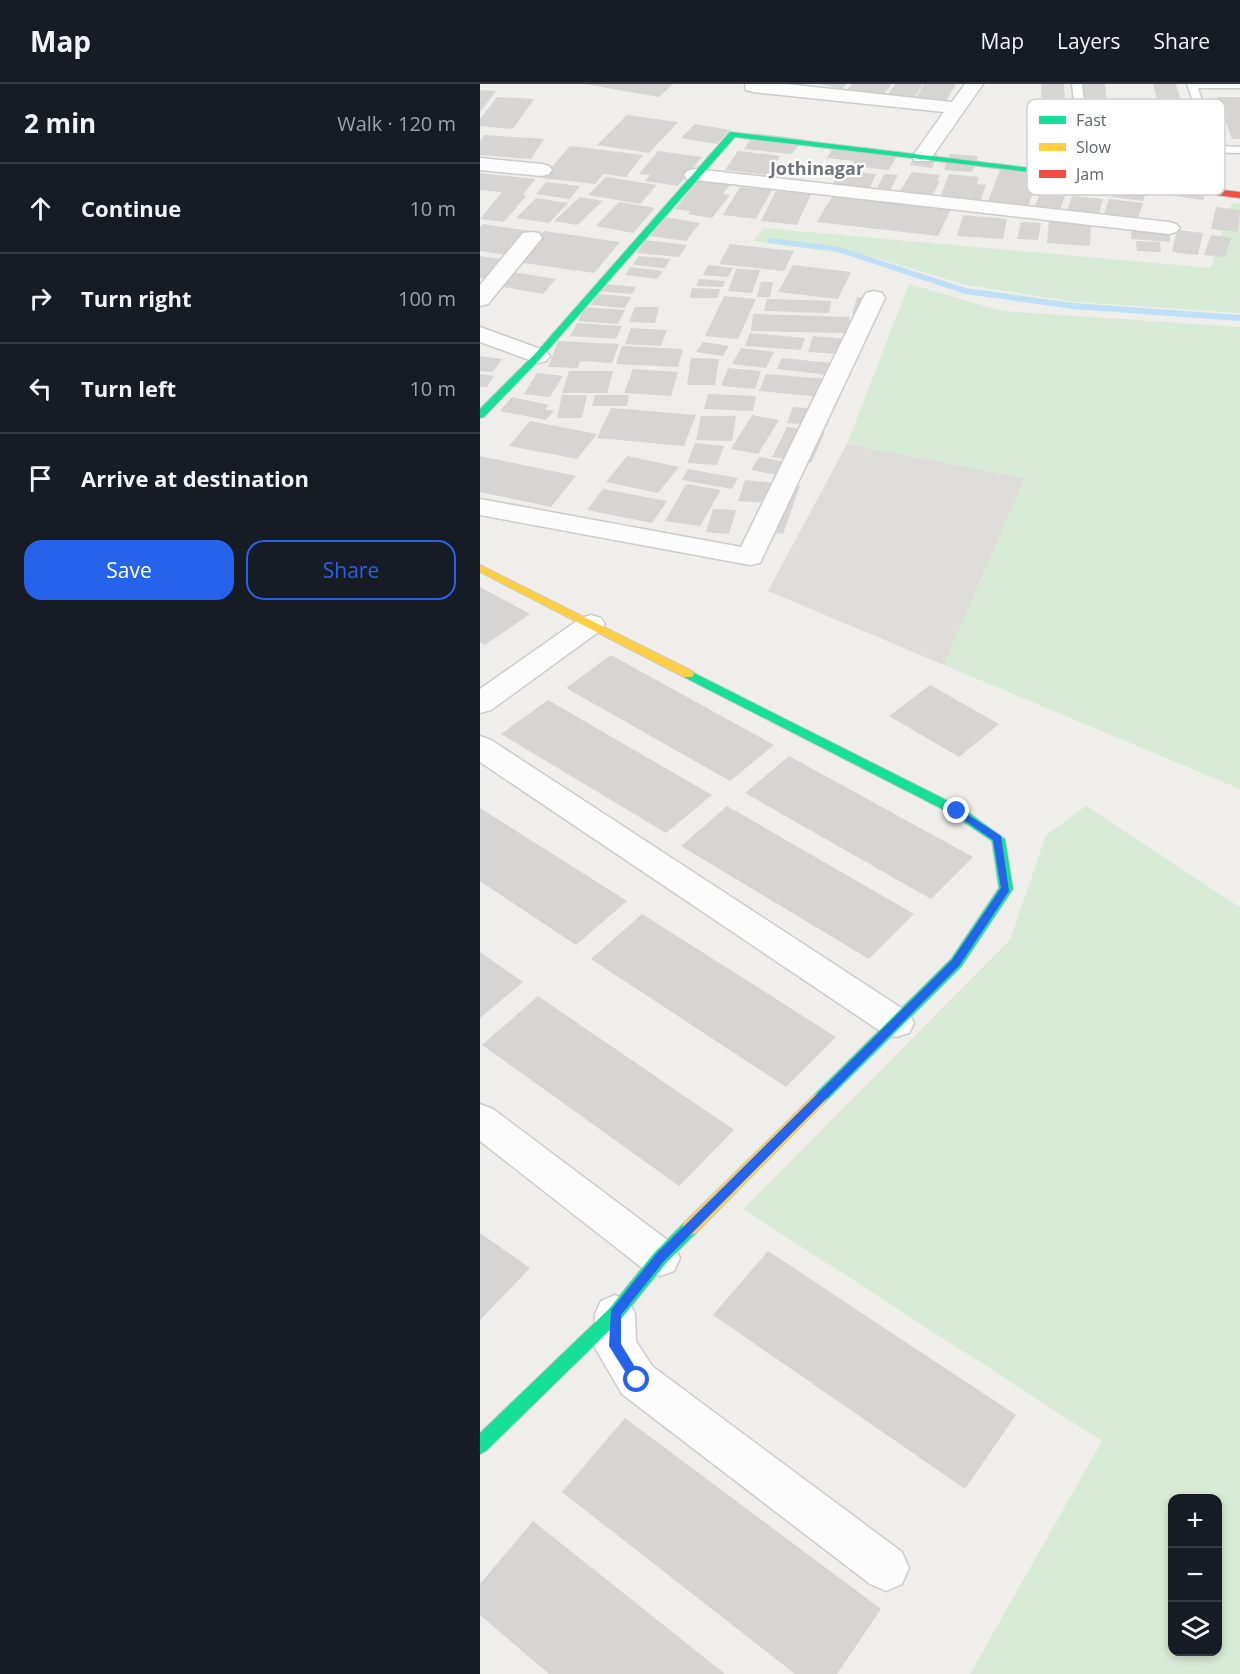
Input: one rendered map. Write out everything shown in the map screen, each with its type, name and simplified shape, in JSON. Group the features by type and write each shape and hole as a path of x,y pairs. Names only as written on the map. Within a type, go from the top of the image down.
{"street":[{"path":"922,158 974,84"},
{"path":"753,86 957,108"},
{"path":"480,415 538,356 733,134 1027,170"},
{"path":"480,164 542,170"},
{"path":"694,176 1169,228"},
{"path":"1225,193 1240,195"},
{"path":"480,299 531,238"},
{"path":"480,507 750,557 874,298"},
{"path":"480,334 538,356"},
{"path":"480,568 957,811 998,839 1006,889 956,963 660,1258 615,1314 480,1445"},
{"path":"480,703 591,624"},
{"path":"480,747 896,1023"},
{"path":"480,1120 660,1258"},
{"path":"615,1314 615,1346 637,1380 886,1568"}],"lane":[{"path":"1077,84 1079,99"},
{"path":"1192,85 1240,86"},
{"path":"1225,149 1240,150"}],"shaded area":[{"path":"847,444 1025,478 944,665 768,591"}],"green space":[{"path":"1232,203 1240,204 1240,313 1076,302 966,285 877,258 753,241 764,228 1211,268"},
{"path":"909,284 1002,311 1240,327 1240,789 944,665 1025,478 847,444"},
{"path":"1086,806 1240,907 1240,1674 970,1674 1102,1441 743,1209 1010,940 1046,835"}],"building":[{"path":"584,84 673,84 659,97"},
{"path":"820,84 847,84 842,89"},
{"path":"852,84 892,84 883,95 847,90"},
{"path":"895,84 923,84 914,98 888,95"},
{"path":"924,84 956,84 946,101 916,97"},
{"path":"1041,84 1064,84 1065,99 1041,99"},
{"path":"1082,84 1105,84 1107,99 1083,99"},
{"path":"1153,84 1176,84 1180,99 1157,99"},
{"path":"480,90 496,91 480,112"},
{"path":"497,97 534,99 513,129 480,126 480,119"},
{"path":"1217,97 1240,97 1240,139 1232,139 1225,119 1225,99"},
{"path":"627,115 678,122 649,153 597,145"},
{"path":"695,124 730,130 717,144 681,138"},
{"path":"755,133 803,139 792,154 744,149"},
{"path":"484,135 544,139 531,159 480,155 480,141"},
{"path":"835,144 899,152 889,170 851,166 854,161 827,158"},
{"path":"570,146 643,155 626,177 603,174 595,184 542,178"},
{"path":"658,151 702,157 678,186 645,181 650,175 639,174"},
{"path":"738,151 780,156 768,175 725,170"},
{"path":"917,152 938,154 932,168 910,165"},
{"path":"950,154 978,156 972,172 944,170"},
{"path":"1002,165 1027,168 1027,195 1032,195 1027,210 986,206"},
{"path":"840,170 876,174 869,190 832,186"},
{"path":"912,172 940,175 937,180 940,181 932,196 900,191"},
{"path":"480,173 535,179 523,195 526,196 504,222 480,219 502,192 480,190"},
{"path":"884,174 898,175 889,192 876,191"},
{"path":"949,174 979,177 977,184 986,185 980,202 953,200 954,197 941,195"},
{"path":"606,177 657,185 640,204 588,195"},
{"path":"698,180 730,185 723,194 730,195 712,218 675,209"},
{"path":"546,182 580,186 570,199 536,194"},
{"path":"740,187 772,190 756,219 723,215"},
{"path":"776,191 811,194 797,225 761,221"},
{"path":"834,193 952,207 938,236 817,222"},
{"path":"1039,195 1065,196 1059,212 1034,209"},
{"path":"1113,195 1145,195 1143,201 1112,197"},
{"path":"1166,195 1205,195 1203,200"},
{"path":"1072,196 1103,199 1098,217 1066,214"},
{"path":"580,197 603,201 577,225 554,221"},
{"path":"536,198 568,203 549,223 516,218"},
{"path":"1109,199 1143,203 1136,224 1102,220"},
{"path":"619,202 655,208 633,233 596,226"},
{"path":"1216,207 1240,210 1238,232 1211,229"},
{"path":"963,215 1007,219 1003,239 957,236"},
{"path":"665,217 700,223 686,241 650,236"},
{"path":"1049,221 1091,224 1090,246 1047,243"},
{"path":"1021,222 1041,223 1038,240 1017,239"},
{"path":"483,224 531,231 508,255 480,251 480,227"},
{"path":"1132,227 1170,229 1170,242 1131,239"},
{"path":"1177,230 1203,233 1198,255 1172,252"},
{"path":"544,231 620,242 594,273 517,262"},
{"path":"1211,235 1231,238 1225,257 1204,255"},
{"path":"645,240 687,245 679,257 637,253"},
{"path":"1136,241 1160,242 1161,252 1137,251"},
{"path":"730,244 794,251 784,271 719,264"},
{"path":"480,256 501,259 485,278 480,278"},
{"path":"639,256 670,259 665,268 633,265"},
{"path":"708,265 733,268 728,277 703,275"},
{"path":"793,265 851,272 838,299 778,292"},
{"path":"630,267 663,271 657,279 625,275"},
{"path":"736,269 760,270 752,293 728,291"},
{"path":"512,272 556,279 543,294 498,286"},
{"path":"699,279 725,281 723,287 696,286"},
{"path":"761,282 773,282 770,297 757,297"},
{"path":"604,284 636,287 632,294 599,291"},
{"path":"692,288 720,289 718,298 690,298"},
{"path":"597,294 631,297 625,308 591,305"},
{"path":"724,296 756,299 738,339 705,336"},
{"path":"857,297 874,298 869,315 852,314"},
{"path":"767,299 831,301 829,313 764,311"},
{"path":"585,307 625,310 618,324 578,321"},
{"path":"635,307 659,307 655,323 629,322"},
{"path":"753,314 850,317 848,333 751,331"},
{"path":"577,323 622,326 616,339 570,336"},
{"path":"631,328 667,330 661,346 625,344"},
{"path":"750,333 805,338 801,350 745,346"},
{"path":"813,336 846,339 842,354 808,352"},
{"path":"558,341 619,344 612,363 580,361 578,368 548,367"},
{"path":"703,342 729,346 723,356 696,352"},
{"path":"622,346 683,349 678,367 616,364"},
{"path":"741,348 774,352 766,368 732,364"},
{"path":"480,356 502,359 493,372 480,371"},
{"path":"691,358 719,359 715,385 687,385"},
{"path":"782,358 842,364 837,376 777,369"},
{"path":"728,368 761,371 755,389 721,386"},
{"path":"633,369 678,372 671,396 624,393"},
{"path":"569,371 613,371 607,393 562,393"},
{"path":"537,373 563,376 550,397 524,394"},
{"path":"480,374 494,376 487,387 480,387"},
{"path":"766,374 838,380 832,398 759,391"},
{"path":"708,394 756,396 753,411 704,409"},
{"path":"562,395 587,395 582,418 557,418"},
{"path":"595,395 629,395 627,406 592,406"},
{"path":"512,397 549,405 545,409 554,411 546,420 500,411"},
{"path":"793,407 832,410 827,426 787,423"},
{"path":"611,408 696,415 684,446 597,438"},
{"path":"752,415 779,420 758,454 731,449"},
{"path":"701,416 736,416 732,441 696,440"},
{"path":"530,421 597,434 577,459 509,446"},
{"path":"787,427 825,432 811,463 772,457"},
{"path":"695,443 724,446 717,465 687,463"},
{"path":"480,456 576,476 551,507 480,492"},
{"path":"627,456 679,467 658,493 606,482"},
{"path":"759,457 796,464 788,477 751,470"},
{"path":"688,469 738,478 732,489 682,480"},
{"path":"745,480 800,486 783,534 757,531 765,503 738,501"},
{"path":"686,484 721,490 700,526 665,521"},
{"path":"603,489 667,501 652,523 587,510"},
{"path":"713,509 736,510 729,534 706,532"},
{"path":"480,587 530,614 485,645 480,642"},
{"path":"611,655 774,745 730,781 566,688"},
{"path":"930,685 999,724 959,757 889,716"},
{"path":"548,700 712,795 666,833 501,734"},
{"path":"789,756 973,857 931,899 745,793"},
{"path":"727,806 914,914 869,959 681,846"},
{"path":"480,808 627,901 576,945 480,881"},
{"path":"642,914 836,1037 786,1087 591,959"},
{"path":"480,952 523,982 480,1018"},
{"path":"538,996 734,1130 679,1186 482,1045"},
{"path":"480,1233 530,1268 480,1320"},
{"path":"768,1251 1016,1415 965,1489 713,1315"},
{"path":"625,1418 881,1609 837,1674 795,1674 562,1492"},
{"path":"533,1521 725,1674 549,1674 480,1615 480,1584"}],"waterway":[{"path":"771,241 836,249 965,291 1073,306 1240,318"}],"traffic: fast":[{"path":"480,415 538,356 733,134 1027,170"},
{"path":"688,674 957,811 998,839 1006,889 956,963 819,1099"},
{"path":"480,1445 615,1314 660,1258 690,1228"}],"traffic: slow":[{"path":"480,568 688,674"},
{"path":"690,1228 819,1099"}],"traffic: jam":[{"path":"1225,193 1240,195"}],"district":[{"name":"Jothinagar","path":"817,169"}],"route":[{"path":"637,1380 615,1346 615,1314 660,1258 956,963 1006,889 998,839 957,811"}]}
